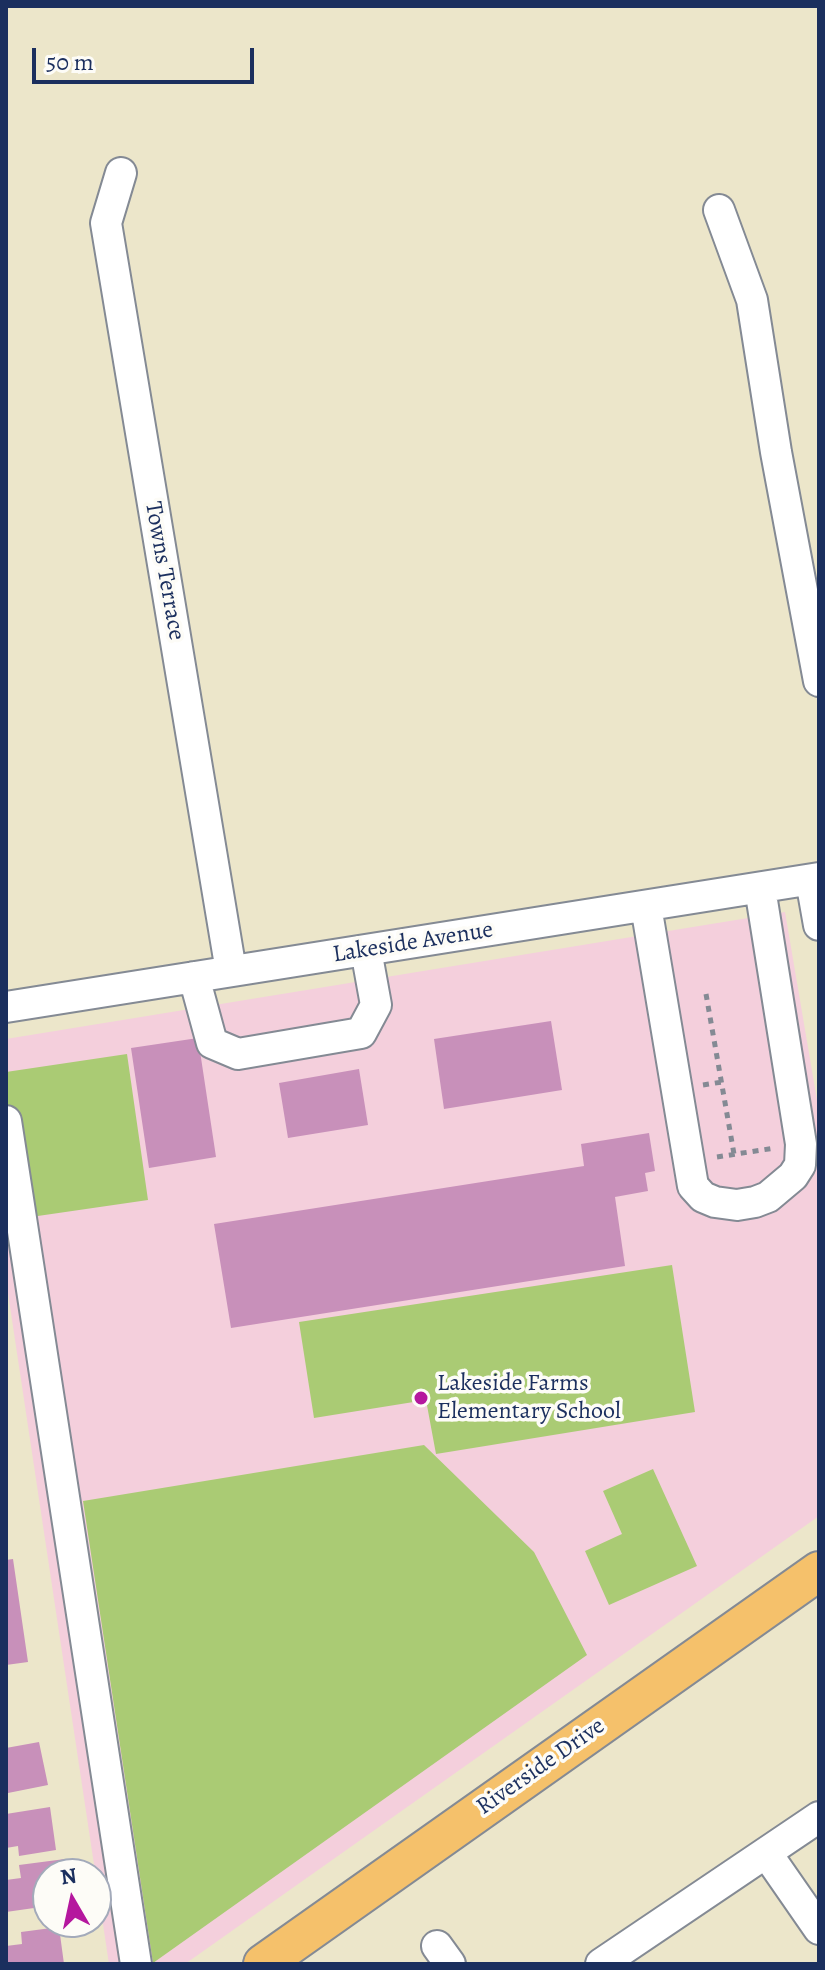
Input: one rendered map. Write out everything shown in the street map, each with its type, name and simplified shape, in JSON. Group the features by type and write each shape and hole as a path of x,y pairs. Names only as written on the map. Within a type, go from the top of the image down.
{"main road":[{"name":"Riverside Drive","path":"263,1964 815,1583"}],"street":[{"name":"Towns Terrace","path":"121,173 106,223 231,971"},
{"path":"719,210 752,300 776,452 819,681"},
{"name":"Lakeside Avenue","path":"6,1007 815,879"},
{"path":"815,879 819,925"},
{"path":"646,906 693,1186 703,1197 737,1205 768,1197 793,1176 800,1165 801,1144 760,888"},
{"path":"194,977 212,1043 238,1054 361,1033 376,1005 366,950"},
{"path":"6,1121 136,1964"},
{"path":"601,1964 819,1817"},
{"path":"767,1854 819,1929"}],"path":[{"path":"706,994 734,1154"},
{"path":"689,1161 801,1144"}],"shaded area":[{"name":"Lakeside Farms Elementary School","path":"785,912 819,1112 819,1516 185,1964 109,1964 105,1938 112,1938 112,1858 93,1858 6,1280 6,1039"}],"green space":[{"path":"127,1054 148,1200 24,1218 6,1095 6,1072"},
{"path":"672,1265 695,1412 436,1454 426,1400 314,1418 299,1322"},
{"path":"424,1445 534,1552 587,1655 153,1963 83,1501"},
{"path":"653,1469 697,1566 609,1605 585,1551 622,1534 603,1491"}],"building":[{"path":"551,1021 562,1090 444,1109 434,1039"},
{"path":"198,1038 216,1157 149,1168 131,1048"},
{"path":"359,1069 368,1125 288,1138 279,1083"},
{"path":"649,1133 655,1171 645,1173 648,1191 615,1197 625,1266 231,1328 214,1224 584,1166 581,1144"},
{"path":"13,1559 28,1662 6,1665 6,1560"},
{"path":"39,1742 48,1785 8,1793 6,1748"},
{"path":"50,1807 56,1850 19,1856 18,1846 6,1848 6,1814"},
{"path":"32,1863 32,1908 6,1912 6,1880 21,1878 19,1865"},
{"path":"32,1931 32,1938 60,1938 64,1964 6,1964 6,1946 22,1944 21,1932"}],"place":[{"name":"Lakeside Farms Elementary School","path":"421,1398"}]}
